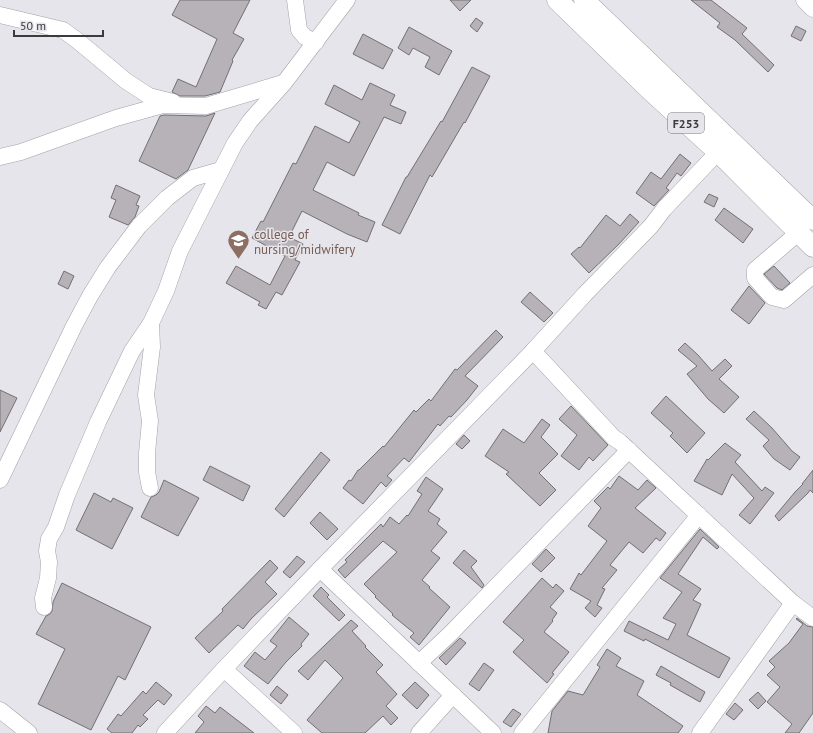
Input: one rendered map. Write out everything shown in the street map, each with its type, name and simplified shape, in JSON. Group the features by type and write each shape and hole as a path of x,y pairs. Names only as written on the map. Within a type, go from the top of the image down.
{"main road":[{"name":"F253","path":"557,0 651,91 718,152 806,226"},
{"name":"F253","path":"584,0 806,226 813,247"}],"street":[{"path":"295,0 299,30 305,37 316,42"},
{"path":"44,607 43,598 48,578 49,562 47,551 50,539 98,422 132,351 151,322 166,291 180,251 234,143 250,121 284,83 347,0"},
{"path":"804,0 813,9"},
{"path":"0,15 63,30 126,81 149,96 184,105"},
{"path":"0,158 116,118 163,105 206,106 284,83"},
{"path":"165,733 320,569 533,351 585,294 651,226 664,209 718,152"},
{"path":"0,480 74,326 108,267 139,226 167,198 193,178 221,170"},
{"path":"806,226 755,270 754,278 772,297 784,300 813,275"},
{"path":"150,488 147,472 147,452 150,421 146,395 152,347 151,322"},
{"path":"533,351 614,438 629,450 793,602 813,618"},
{"path":"419,662 450,634 629,450"},
{"path":"522,733 699,515"},
{"path":"320,569 493,733"},
{"path":"700,733 793,602"},
{"path":"224,669 294,733"},
{"path":"418,733 453,695"},
{"path":"0,710 29,733"}],"building":[{"path":"180,0 250,0 233,33 244,39 232,60 233,61 220,92 205,96 180,96 172,92 178,79 196,87 217,39 172,15"},
{"path":"450,0 471,0 460,11"},
{"path":"691,0 711,0 747,28 742,34 774,65 768,72 735,40 717,27 720,23"},
{"path":"476,18 483,23 477,32 470,26"},
{"path":"796,26 806,31 801,41 791,36"},
{"path":"409,27 452,51 439,75 425,67 430,57 413,48 409,55 398,48"},
{"path":"363,34 393,50 383,69 353,54"},
{"path":"472,67 490,76 465,123 464,122 432,177 430,175 400,234 382,225 406,177 441,121 442,122"},
{"path":"370,83 395,95 390,105 406,112 401,124 384,117 354,176 327,162 313,190 359,213 358,215 375,222 367,242 347,234 302,211 289,237 303,244 295,260 300,262 282,295 276,292 266,309 258,305 260,302 226,283 236,266 270,285 285,256 252,238 261,221 263,222 293,163 296,164 315,126 349,143 360,122 325,104 334,85 362,100"},
{"path":"215,113 188,170 176,179 139,161 160,116 206,116"},
{"path":"680,154 691,163 681,176 677,173 666,188 669,190 654,206 636,193 651,172 661,179"},
{"path":"116,185 140,196 136,205 139,206 135,217 128,225 109,217 116,200 111,198"},
{"path":"709,194 718,198 714,207 704,202"},
{"path":"724,208 753,229 743,243 715,220"},
{"path":"630,214 639,222 589,273 571,254 579,247 580,248 606,215 620,226"},
{"path":"774,266 790,283 782,290 777,288 764,274"},
{"path":"64,271 74,276 68,289 58,284"},
{"path":"749,286 765,303 749,324 731,310"},
{"path":"530,292 553,313 544,322 521,302"},
{"path":"496,330 503,337 465,376 478,386 451,417 449,416 440,426 438,424 409,462 404,458 387,476 392,480 386,487 381,482 363,504 343,488 349,480 351,481 358,470 383,446 384,447 414,410 416,412 429,399 431,401 455,369 457,370"},
{"path":"685,343 712,371 725,359 732,366 719,379 739,397 724,413 708,399 687,374 697,366 678,350"},
{"path":"0,390 17,398 0,432"},
{"path":"666,396 705,433 687,453 670,436 673,433 651,413"},
{"path":"571,406 608,445 593,461 589,457 579,470 561,456 577,435 559,419"},
{"path":"754,411 772,428 792,451 800,457 790,470 774,459 763,446 769,440 746,419"},
{"path":"542,419 550,425 541,437 558,454 539,473 556,490 540,506 506,474 509,472 485,456 503,429 524,443"},
{"path":"464,435 470,441 462,449 456,444"},
{"path":"725,443 741,455 735,462 762,491 765,487 774,493 750,524 739,515 754,498 732,474 722,495 694,481 707,459 708,460"},
{"path":"321,452 330,460 284,517 275,509"},
{"path":"210,466 250,486 243,501 203,480"},
{"path":"813,470 813,493 810,490 779,521 775,516 803,484"},
{"path":"619,476 638,490 647,480 656,488 635,508 666,533 660,541 656,538 643,553 629,542 610,565 617,570 602,588 605,589 597,605 602,608 595,617 585,608 591,601 570,589 579,573 581,575 607,541 588,526 601,508 594,501 608,487 610,489"},
{"path":"426,477 443,489 428,511 440,519 437,524 447,532 431,551 440,558 422,580 450,607 419,645 410,637 414,633 392,615 393,614 364,584 397,552 383,541 345,578 338,570 347,562 345,560 381,524 383,527 390,517 399,524 407,515 408,516 422,494 417,491"},
{"path":"164,480 199,498 178,536 141,517 151,497 159,492"},
{"path":"94,493 111,502 113,498 133,508 112,549 76,530"},
{"path":"320,512 338,529 327,540 310,523"},
{"path":"700,529 719,547 717,549 703,537 678,574 701,589 693,600 701,604 687,635 730,658 719,678 645,639 644,641 624,631 629,621 668,640 676,624 663,618 682,592 660,578"},
{"path":"546,549 555,558 541,572 532,564"},
{"path":"464,550 477,561 471,567 484,585 482,588 453,563"},
{"path":"297,556 305,562 290,578 283,572"},
{"path":"270,560 278,568 265,582 277,594 251,619 243,629 238,625 209,653 195,638 223,611 222,609"},
{"path":"542,578 553,588 556,584 564,591 550,607 557,613 552,620 553,621 544,632 569,652 552,673 554,674 547,683 513,652 524,640 503,622"},
{"path":"62,583 151,627 125,680 118,676 91,730 38,704 65,649 36,634 46,616 52,611 53,602"},
{"path":"321,587 329,595 327,597 345,615 339,621 313,596"},
{"path":"289,617 309,634 301,644 302,646 286,662 268,684 244,666 255,652 265,660 277,646 270,641"},
{"path":"797,618 807,626 813,627 813,713 799,733 785,733 792,724 767,702 780,687 767,675 775,667 769,661 789,643 803,624 796,619"},
{"path":"351,620 358,626 352,631 383,665 376,672 397,694 386,706 398,718 391,725 383,716 365,733 322,733 307,720 343,678 325,660 308,680 298,671"},
{"path":"460,638 466,643 446,665 439,658"},
{"path":"607,649 621,658 616,666 644,681 637,695 683,726 678,733 548,733 552,711 568,691 583,695 600,667 597,665"},
{"path":"484,663 494,670 479,691 469,684"},
{"path":"661,666 705,692 700,702 670,685 671,683 656,675"},
{"path":"156,682 172,695 164,705 158,700 143,715 148,719 140,727 138,725 132,733 112,733 107,729 118,714 121,716 143,691 146,694"},
{"path":"415,682 429,695 417,709 402,695"},
{"path":"277,686 288,695 281,704 270,695"},
{"path":"758,692 766,701 758,709 749,700"},
{"path":"735,703 743,710 734,720 726,714"},
{"path":"206,706 215,713 220,707 254,733 195,733 204,722 198,716"},
{"path":"513,709 521,714 511,727 503,722"}],"place":[{"name":"college of nursing/midwifery","path":"239,260"}]}
